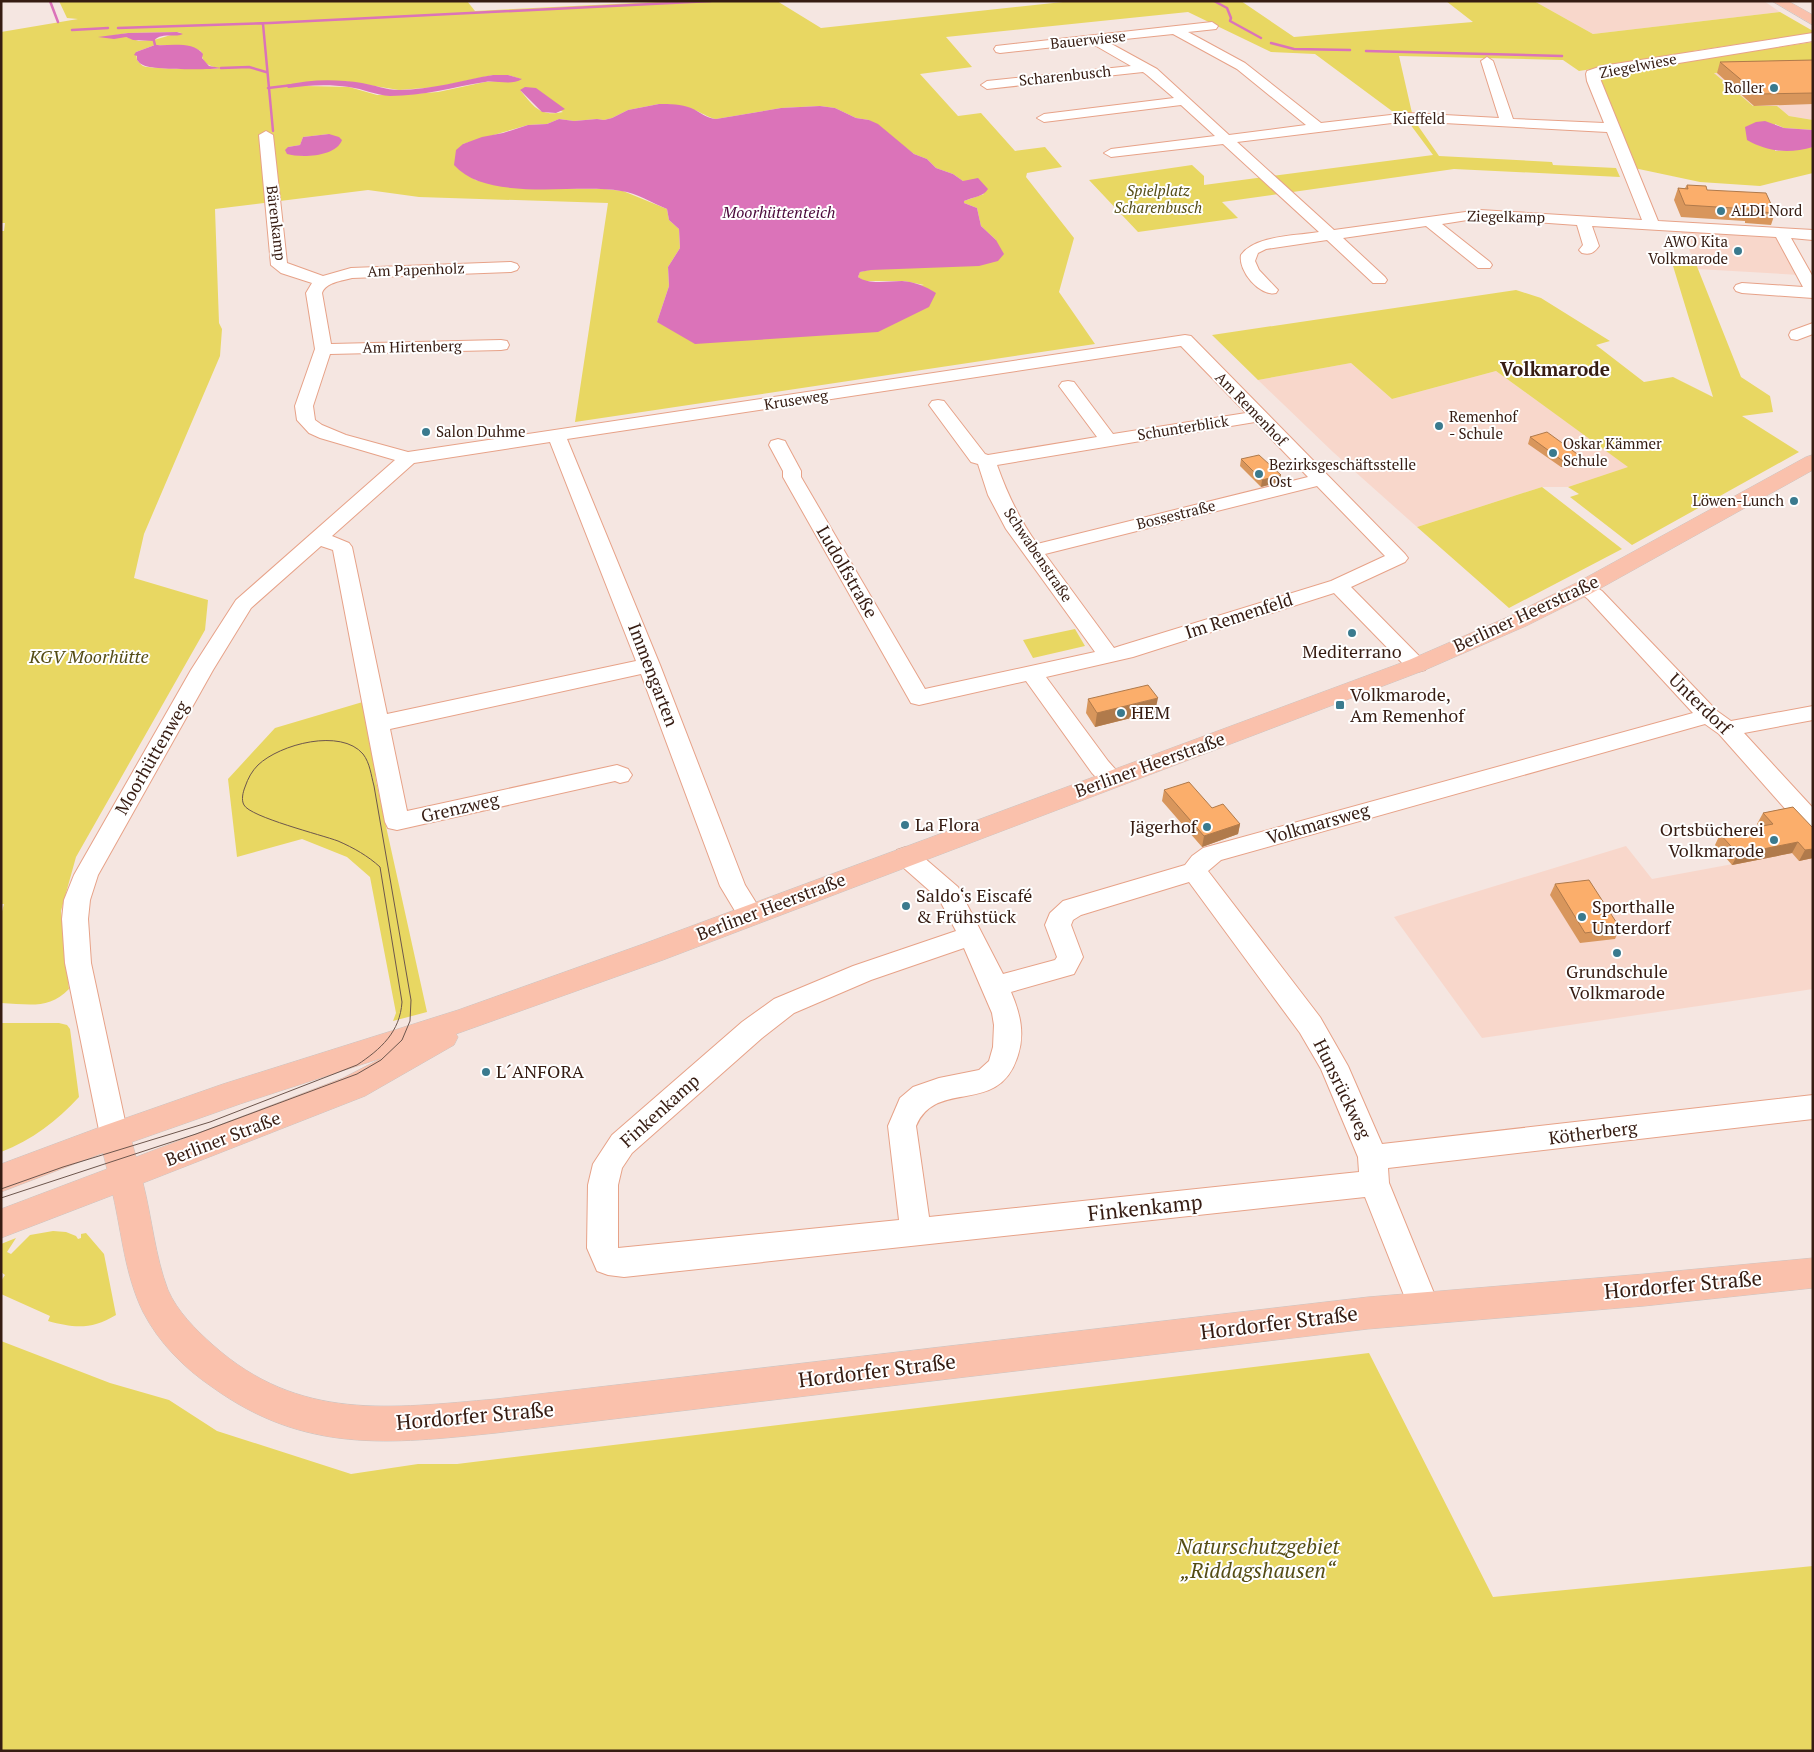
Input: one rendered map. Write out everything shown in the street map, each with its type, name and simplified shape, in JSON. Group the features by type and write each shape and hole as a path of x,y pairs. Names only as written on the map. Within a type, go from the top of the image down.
{"main road":[{"path":"1778,1 1813,21"},
{"name":"Berliner Heerstraße","path":"436,1035 466,1019 653,952 1417,665 1518,621 1584,588 1813,461"},
{"path":"1,1178 114,1135 234,1093 436,1035"},
{"name":"Berliner Straße","path":"1,1224 354,1087 436,1035"},
{"name":"Hordorfer Straße","path":"114,1135 151,1291 169,1323 195,1353 234,1384 284,1410 338,1422 406,1424 496,1416 1358,1314 1644,1290 1813,1273"}],"street":[{"name":"Bauerwiese","path":"1000,49 1212,26"},
{"path":"1175,30 1241,66 1317,127"},
{"name":"Ziegelwiese","path":"1652,224 1593,81 1592,76 1595,72 1813,37"},
{"name":"Scharenbusch","path":"1093,39 1144,68 1185,101 1329,234"},
{"path":"1487,61 1508,122"},
{"name":"Scharenbusch","path":"987,85 1144,68"},
{"path":"1044,118 1185,101"},
{"name":"Kieffeld","path":"1226,139 1408,117 1613,128"},
{"name":"Bärenkamp","path":"266,135 279,265 286,270 323,282"},
{"path":"1111,153 1226,139"},
{"name":"Ziegelkamp","path":"1270,290 1250,270 1248,253 1253,248 1275,242 1480,214 1813,235"},
{"name":"Ziegelkamp","path":"1429,220 1484,265"},
{"path":"1583,221 1591,246 1587,250"},
{"path":"1781,233 1813,292"},
{"path":"1329,234 1379,280"},
{"name":"Am Papenholz","path":"323,282 350,273 510,266"},
{"path":"323,282 316,287 314,293 323,349 304,406 304,416 309,425 325,434 408,458"},
{"path":"1742,288 1813,292"},
{"path":"1797,335 1813,328"},
{"name":"Am Remenhof","path":"1185,340 1398,558 1338,585"},
{"name":"Kruseweg","path":"408,458 1185,340"},
{"name":"Am Hirtenberg","path":"323,349 501,345"},
{"path":"1068,386 1108,440"},
{"name":"Schwabenstraße","path":"938,405 978,458 986,461 998,495 1016,529 1109,656"},
{"name":"Schunterblick","path":"986,461 1258,416"},
{"name":"Immengarten","path":"556,435 650,665 733,886 750,914"},
{"name":"Ludolfstraße","path":"778,445 792,471 792,477 919,698"},
{"name":"Moorhüttenweg","path":"114,1135 78,963 75,919 77,900 96,855 243,604 408,458"},
{"name":"Bossestraße","path":"1032,551 1320,480"},
{"name":"Grenzweg","path":"319,538 342,547 397,822 617,773 620,775"},
{"path":"1338,585 1417,665"},
{"name":"Im Remenfeld","path":"919,698 1125,652 1338,585"},
{"name":"Unterdorf","path":"1584,588 1595,595 1718,722 1813,824"},
{"path":"377,724 650,665"},
{"path":"1031,672 1100,767 1112,779"},
{"name":"Volkmarsweg","path":"994,986 1058,970 1065,966 1070,957 1058,930 1058,922 1062,914 1072,908 1194,871 1201,862 1212,854 1473,780 1718,722 1813,713"},
{"path":"906,856 949,893 1006,1012 1008,1036 1003,1063 996,1075 985,1081 934,1091 920,1096 904,1114 902,1126 916,1232"},
{"name":"Hunsrückweg","path":"1194,871 1268,967 1325,1048 1342,1082 1424,1308"},
{"name":"Finkenkamp","path":"971,936 853,977 801,998 773,1014 752,1030 622,1144 608,1164 603,1185 602,1248 608,1261 624,1263 916,1232 1374,1170"},
{"name":"Kötherberg","path":"1374,1170 1813,1107"}],"shaded area":[{"path":"1534,1 1764,1 1780,12 1593,34"},
{"name":"Roller","path":"1813,70 1813,120 1789,116 1777,106 1753,106 1713,72"},
{"name":"AWO Kita Volkmarode","path":"1681,232 1780,238 1800,275 1698,269"},
{"name":"Remenhof - Schule","path":"1351,363 1392,399 1496,371 1629,467 1568,487 1542,487 1417,527 1333,452 1258,380"},
{"name":"Grundschule Volkmarode","path":"1626,846 1652,879 1792,853 1813,858 1813,989 1482,1038 1394,917"}],"green space":[{"name":"KGV Moorhütte","path":"59,1 467,1 475,11 677,1 777,1 821,28 1072,1 1241,1 1294,37 1473,22 1446,1 1534,1 1593,34 1780,12 1813,31 1813,33 1579,71 1563,60 1399,56 1412,113 1396,114 1315,54 1271,52 1188,12 946,37 972,67 920,74 958,116 981,113 1015,151 1045,147 1062,167 1027,173 1026,177 1074,238 1059,292 1095,344 575,422 608,203 419,197 368,190 215,209 219,323 222,329 220,356 144,534 134,578 208,600 205,630 76,857 61,911 69,989 61,996 46,1003 1,1003 1,915 4,904 1,904 1,231 4,231 5,223 1,223 1,32 78,19 67,18","holes":["181,32 154,40 139,41 126,37 104,37 128,33","155,45 184,46 201,51 206,63 219,68 180,69 148,67 143,66 137,60 136,52","493,75 508,75 521,79 485,82 438,92 399,95 377,95 349,87 306,86 295,83 343,81 399,90 437,87","520,90 563,112 543,112 534,106","659,104 688,108 716,119 781,108 820,106 835,108 856,118 869,120 914,154 927,159 936,168 953,174 963,181 971,181 984,194 964,201 964,203 977,208 981,226 996,240 860,272 858,277 864,281 904,281 924,285 657,322 669,286 668,267 680,248 679,229 669,220 667,209 623,191 523,188 475,180 463,144 528,125 547,124 559,119 574,121 612,118 628,110","329,134 326,152 303,156 288,147 300,145 303,137"]},
{"path":"1813,42 1813,70 1714,73 1753,106 1777,106 1789,116 1813,120 1813,130 1784,128 1775,124 1775,151 1813,147 1813,173 1760,186 1700,182 1634,168 1598,82 1601,77 1618,71"},
{"name":"Spielplatz Scharenbusch","path":"1407,120 1414,120 1439,156 1552,162 1553,165 1616,168 1620,177 1454,169 1222,202 1238,218 1138,232 1089,180 1192,165 1204,176 1204,185 1433,155"},
{"path":"1696,264 1741,377 1770,396 1773,412 1742,416 1799,452 1632,545 1570,497 1579,494 1568,487 1628,467 1496,371 1392,399 1351,363 1258,380 1212,335 1516,290 1541,298 1610,341 1596,345 1644,382 1673,377 1713,397 1673,266"},
{"path":"1542,487 1622,549 1509,608 1417,527"},
{"path":"1075,629 1085,646 1033,658 1023,640"},
{"path":"366,701 376,781 427,1012 393,1021 396,1013 370,877 347,857 302,839 237,857 228,779 275,728"},
{"path":"1,1023 59,1023 67,1025 70,1029 79,1097 43,1129 23,1142 1,1152"},
{"path":"53,1231 66,1232 76,1236 78,1239 81,1238 81,1234 86,1233 104,1254 116,1315 90,1325 66,1325 48,1321 50,1316 1,1294 1,1281 5,1275 1,1272 1,1244 16,1238 7,1252 11,1254 30,1235"},
{"name":"Naturschutzgebiet „Riddagshausen“","path":"1,1341 110,1383 169,1400 217,1431 351,1474 418,1464 457,1464 1369,1353 1493,1597 1813,1566 1813,1751 2,1751"}],"water":[{"path":"177,32 183,34 164,36 154,41 133,40 126,37 114,39 98,37 128,33"},
{"path":"155,45 193,47 203,54 202,58 209,66 221,68 168,69 148,67 140,64 137,56 134,55 136,52"},
{"path":"493,75 508,75 522,79 513,82 485,82 402,96 390,96 341,86 318,85 288,88 286,85 333,80 362,83 394,90 411,90"},
{"path":"525,87 536,88 565,109 556,113 542,112 520,90"},
{"name":"Moorhüttenteich","path":"659,104 687,107 716,119 781,108 820,106 835,108 856,118 869,120 878,124 914,154 927,159 936,168 953,174 963,181 978,178 988,189 983,194 964,201 964,203 977,208 981,226 996,240 1004,254 998,261 979,266 860,272 858,277 868,281 902,281 920,285 936,293 929,307 878,332 695,344 657,322 669,286 668,267 680,248 679,229 669,220 667,209 639,196 621,191 510,188 488,184 469,177 454,165 456,150 463,144 482,137 528,125 547,124 559,119 574,121 604,120 628,110"},
{"path":"1765,121 1784,128 1813,130 1813,147 1796,151 1779,151 1747,140 1745,127 1756,122"},
{"path":"329,134 342,140 338,146 326,153 301,156 287,154 285,150 288,147 300,145 303,137"}],"building":[{"path":"1813,60 1813,93 1758,94 1720,62"},
{"path":"1687,185 1706,186 1707,190 1766,193 1775,213 1750,211 1749,209 1685,205 1678,188 1688,189"},
{"path":"1547,432 1580,456 1563,461 1530,437"},
{"path":"1259,455 1281,475 1262,480 1241,459"},
{"path":"1148,685 1158,698 1097,713 1088,699"},
{"path":"1189,782 1212,808 1223,804 1240,824 1204,836 1164,790"},
{"path":"1793,807 1813,828 1813,849 1805,850 1798,842 1738,854 1720,834 1773,824 1763,813"},
{"path":"1589,880 1620,928 1585,933 1555,884"}],"waterway":[{"path":"50,1 58,22"},
{"path":"118,28 270,23 711,1"},
{"path":"1214,1 1227,8 1231,18 1230,21 1261,38"},
{"path":"263,24 269,88"},
{"path":"72,30 108,28"},
{"path":"154,41 155,45"},
{"path":"1271,43 1294,49 1350,50"},
{"path":"1366,51 1562,56"},
{"path":"221,68 249,67 266,72"},
{"path":"269,88 293,85"},
{"path":"269,88 273,131"}],"tram line":[{"path":"1,1189 63,1167 210,1122 357,1065 374,1053 388,1039 398,1022 402,1002 380,867 350,846 259,815 249,810 243,801 244,789 258,765 268,757 295,745 311,742 340,742 353,746 363,754 369,765 374,786 411,1000 410,1021 402,1040 381,1060 357,1074 196,1134 1,1198"}],"place":[{"name":"Roller","path":"1774,88"},
{"name":"ALDI Nord","path":"1721,211"},
{"name":"AWO Kita Volkmarode","path":"1738,251"},
{"name":"Remenhof - Schule","path":"1439,426"},
{"name":"Salon Duhme","path":"426,432"},
{"name":"Oskar Kämmer Schule","path":"1553,453"},
{"name":"Bezirksgeschäftsstelle Ost","path":"1259,474"},
{"name":"Löwen-Lunch","path":"1794,501"},
{"name":"Mediterrano","path":"1352,633"},
{"name":"Volkmarode, Am Remenhof","path":"1340,705"},
{"name":"HEM","path":"1121,713"},
{"name":"La Flora","path":"905,825"},
{"name":"Jägerhof","path":"1207,827"},
{"name":"Ortsbücherei Volkmarode","path":"1774,840"},
{"name":"Saldo‘s Eiscafé & Frühstück","path":"906,906"},
{"name":"Sporthalle Unterdorf","path":"1582,917"},
{"name":"Grundschule Volkmarode","path":"1617,953"},
{"name":"L´ANFORA","path":"486,1072"}],"district":[{"name":"Volkmarode","path":"1555,369"}]}
